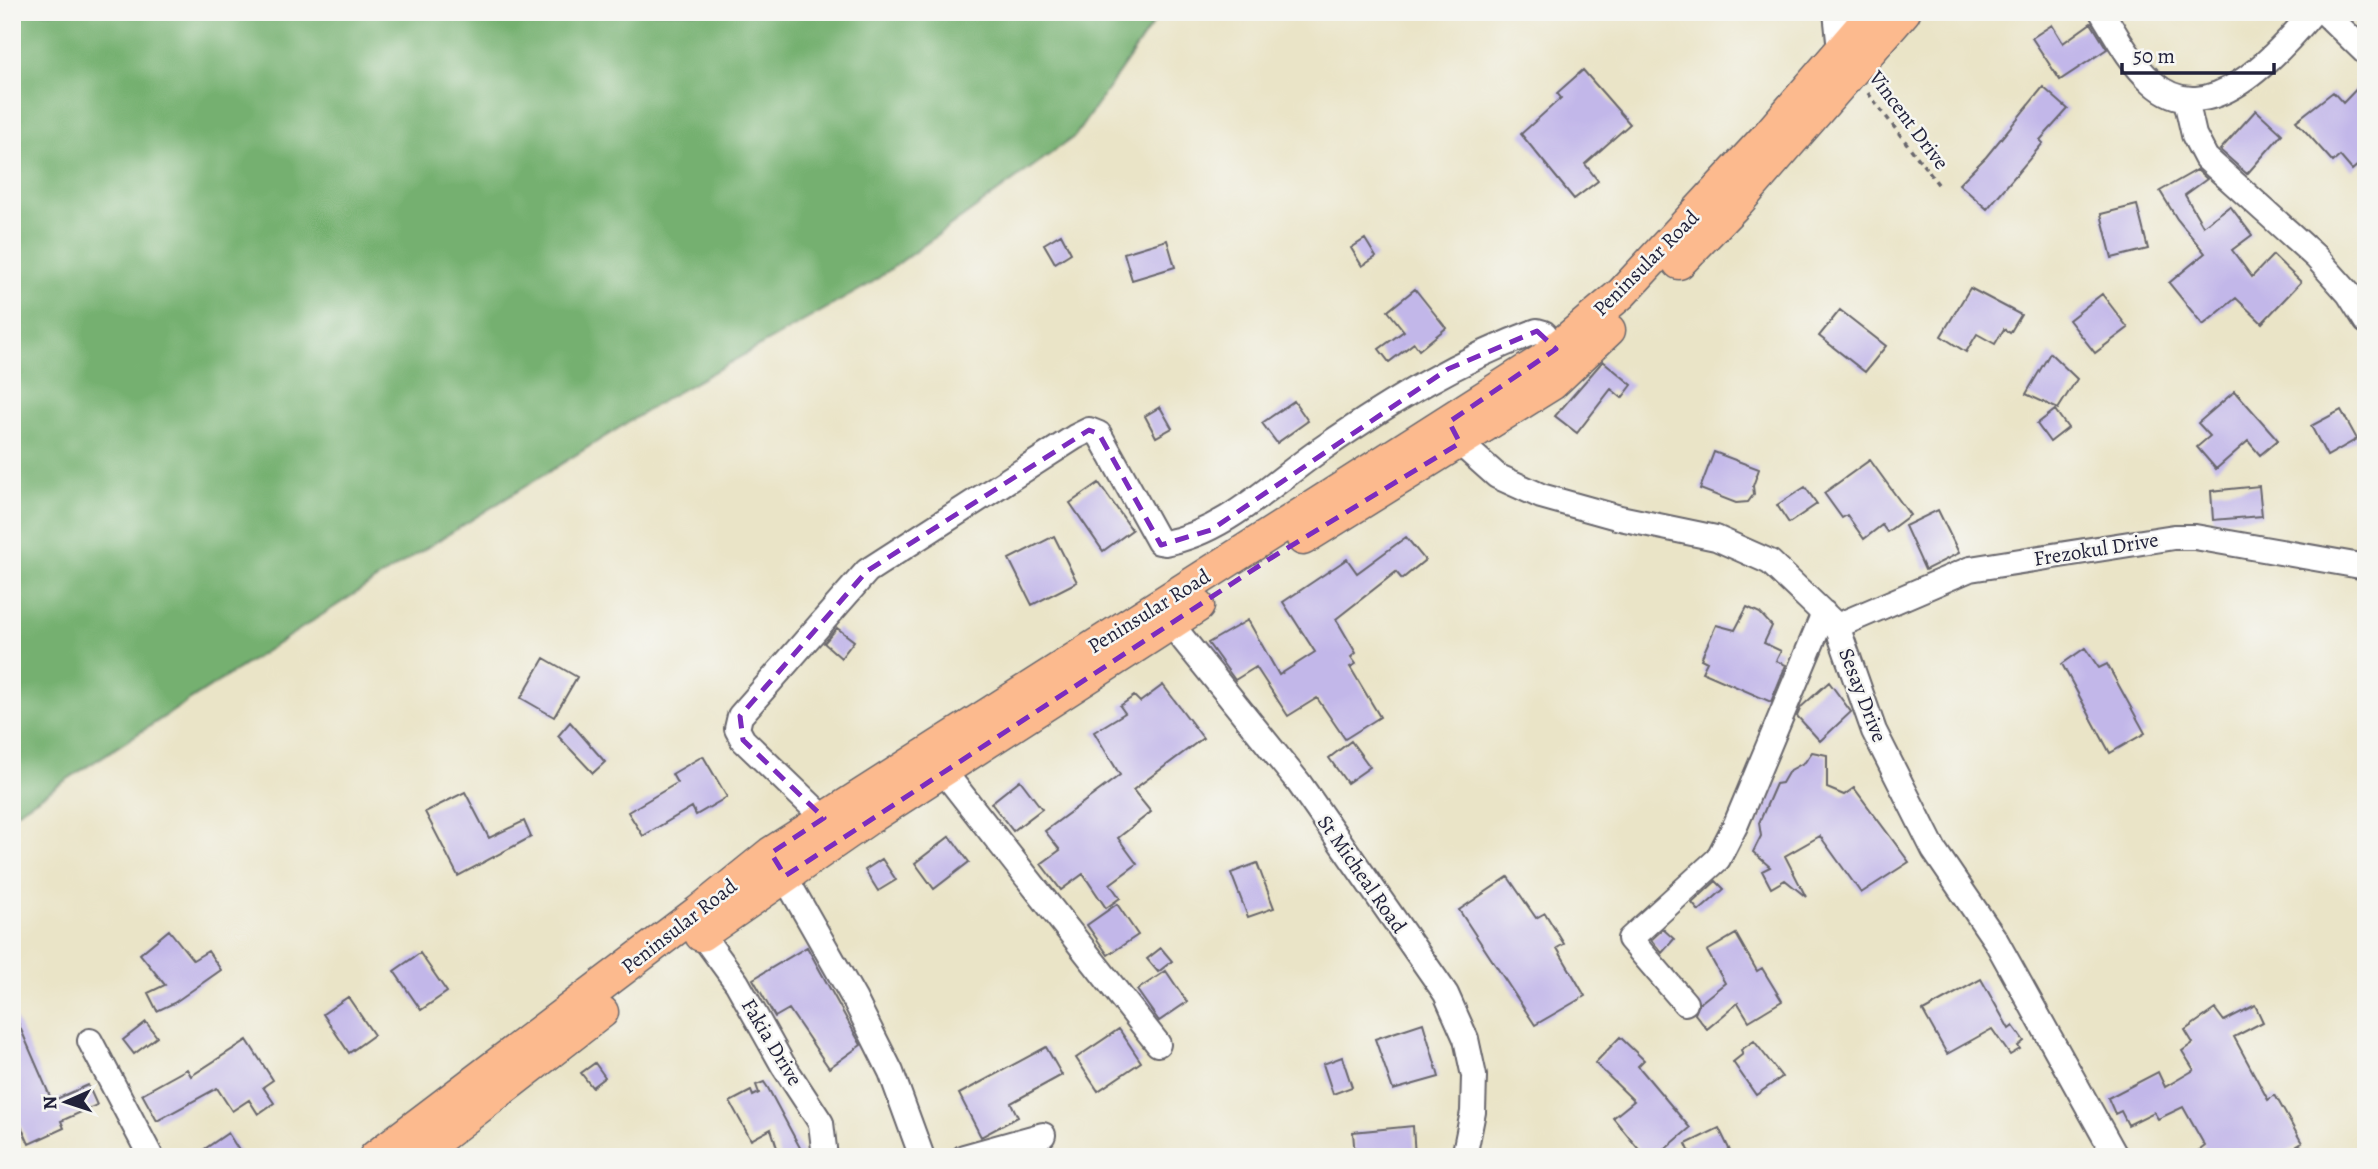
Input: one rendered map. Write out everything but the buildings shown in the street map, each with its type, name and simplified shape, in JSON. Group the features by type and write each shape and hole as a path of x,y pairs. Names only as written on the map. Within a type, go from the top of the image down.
{"main road":[{"name":"Peninsular Road","path":"434,1151 702,934 824,818 1454,433 1552,384 1640,304 1738,202 1846,60 1874,12"},
{"name":"Peninsular Road","path":"375,1157 698,912 778,864 944,772 1271,558 1454,433 1622,293 1846,60 1904,12"}],"street":[{"path":"1836,12 1846,60"},
{"path":"2102,12 2132,61 2154,84 2186,100 2223,94 2247,78 2313,12"},
{"path":"2324,12 2366,53"},
{"path":"2186,100 2194,135 2206,158 2357,296 2366,321"},
{"path":"824,818 743,740 737,729 740,716 867,570 1063,444 1089,430 1099,433 1159,542 1165,544 1211,530 1323,449 1448,369 1537,331 1544,333 1556,349"},
{"name":"Sesay Drive","path":"1454,433 1497,477 1541,496 1620,518 1716,538 1770,562 1831,620 1874,731 1934,850 1996,941 2116,1157"},
{"name":"Frezokul Drive","path":"1831,620 1970,569 2174,537 2195,537 2366,567"},
{"path":"1685,1003 1630,939 1718,859 1831,620"},
{"name":"St Micheal Road","path":"1171,624 1299,783 1446,994 1466,1039 1474,1076 1473,1112 1464,1157"},
{"path":"944,772 1158,1044"},
{"path":"778,864 823,940 879,1048 922,1157"},
{"name":"Fakia Drive","path":"702,934 737,983 783,1065 821,1123 825,1157"},
{"path":"90,1041 151,1157"},
{"path":"964,1157 1043,1135"}],"path":[{"name":"Vincent Drive","path":"1846,60 1903,142 1941,188"}],"highlighted area":[{"path":"1537,331 1556,349 1449,422 1460,443 1271,558 785,876 771,853 824,818 743,740 740,716 867,571 1089,430 1099,434 1161,545 1211,530 1448,369"}],"green space":[{"path":"12,12 1161,12 1075,136 870,284 667,398 404,562 12,815"}]}
